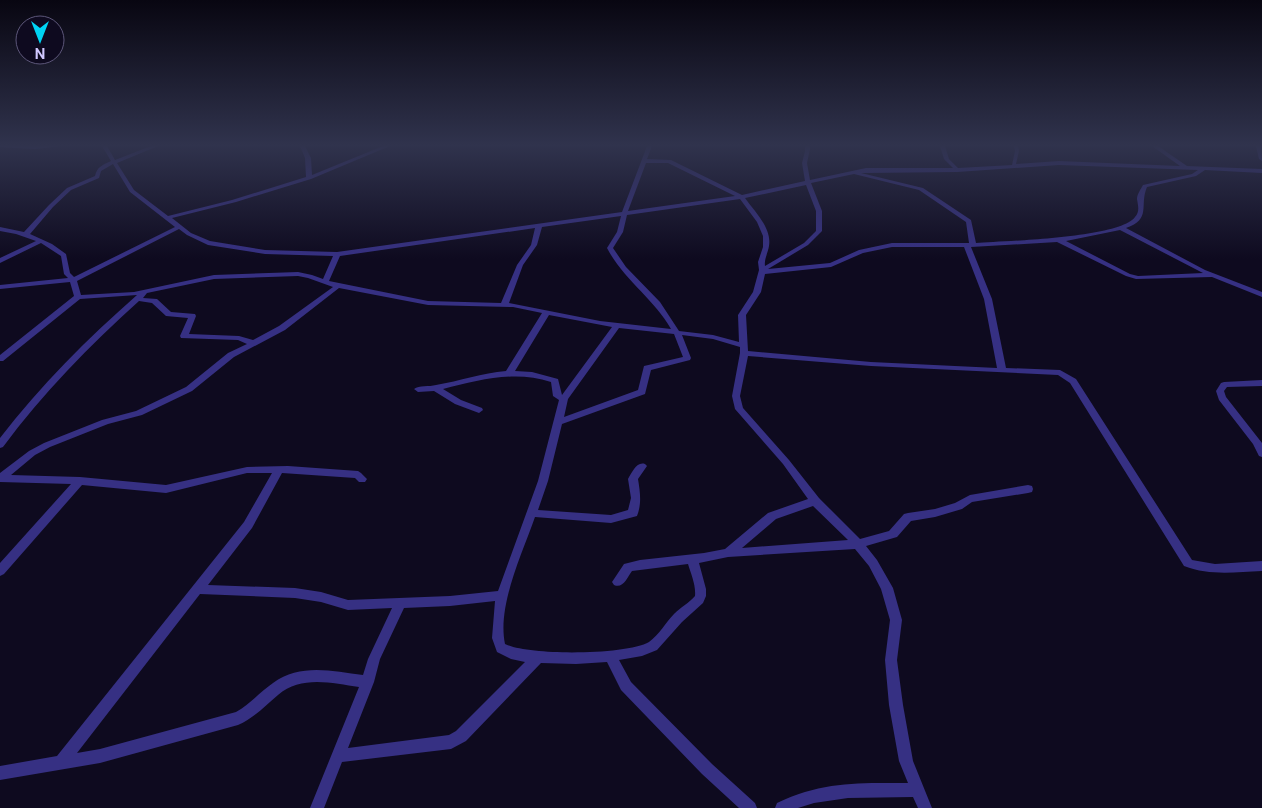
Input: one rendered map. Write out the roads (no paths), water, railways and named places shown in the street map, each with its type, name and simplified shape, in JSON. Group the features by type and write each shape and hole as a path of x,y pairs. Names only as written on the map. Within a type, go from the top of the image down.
{"street":[{"path":"26,234 64,194 79,184"},
{"path":"127,184 132,192 166,218 208,243 236,249 337,254 741,197 797,184"},
{"path":"166,218 234,201 290,184"},
{"path":"557,423 642,392 647,368 687,358 676,333 654,299 618,265 610,248 620,232 624,214 636,184"},
{"path":"714,184 741,197 760,222 766,236 766,247 761,262 762,271 757,292 742,315 744,349 736,396 739,409 786,462 815,501 858,544 873,563 887,588 896,620 892,660 896,705 906,761 925,808"},
{"path":"762,271 806,244 818,231 819,206 809,184"},
{"path":"897,184 925,191 969,221 970,246 988,299 1002,370"},
{"path":"762,271 831,265 861,251 892,245 970,246 1059,240 1121,228 1132,224 1138,218 1142,210 1140,197 1145,186 1154,184"},
{"path":"504,305 520,265 534,245 539,226"},
{"path":"0,287 73,280 179,227"},
{"path":"1121,228 1214,276 1262,295"},
{"path":"0,229 26,234 64,255 67,274 73,280 78,297"},
{"path":"1059,240 1128,275 1138,278 1214,276"},
{"path":"0,261 41,241"},
{"path":"325,282 337,254"},
{"path":"0,359 78,297 145,292 214,278 298,274 310,276 338,286 428,303 504,305 617,325 712,337 744,349 871,364 1060,374 1073,381 1188,563 1196,566 1220,568 1262,566"},
{"path":"0,478 32,453 48,445 106,422 138,413 189,389 231,355 282,328 338,286"},
{"path":"0,445 32,402 106,325 145,292"},
{"path":"137,299 154,301 169,314 192,316 184,336 239,338 252,343"},
{"path":"510,372 547,312"},
{"path":"617,325 564,399 543,481 502,595 497,638 500,647 508,654 537,659 634,654 653,646 669,625 699,599 701,592 692,560"},
{"path":"418,389 438,390 459,382 510,372 555,381 557,396 564,399"},
{"path":"1262,383 1224,386 1220,392 1222,398 1257,443 1262,454"},
{"path":"438,390 458,402 478,410"},
{"path":"531,513 611,519 633,513 636,498 633,479 642,466"},
{"path":"0,478 80,481 166,489 231,472 279,469 358,475 362,479"},
{"path":"62,761 248,525 279,469"},
{"path":"0,571 80,481"},
{"path":"618,582 628,567 659,561 692,560 728,553 858,544 893,534 908,517 935,513 958,506 970,499 1028,489"},
{"path":"728,553 772,516 815,501"},
{"path":"198,589 295,593 321,597 348,605 400,604 502,595"},
{"path":"317,808 368,682 383,638 400,604"},
{"path":"610,655 626,686 706,769 750,808"},
{"path":"338,756 451,742 462,736 537,659"},
{"path":"0,773 122,751 238,718 250,713 278,686 304,675 368,682"},
{"path":"782,808 797,799 832,793 918,790"}]}
